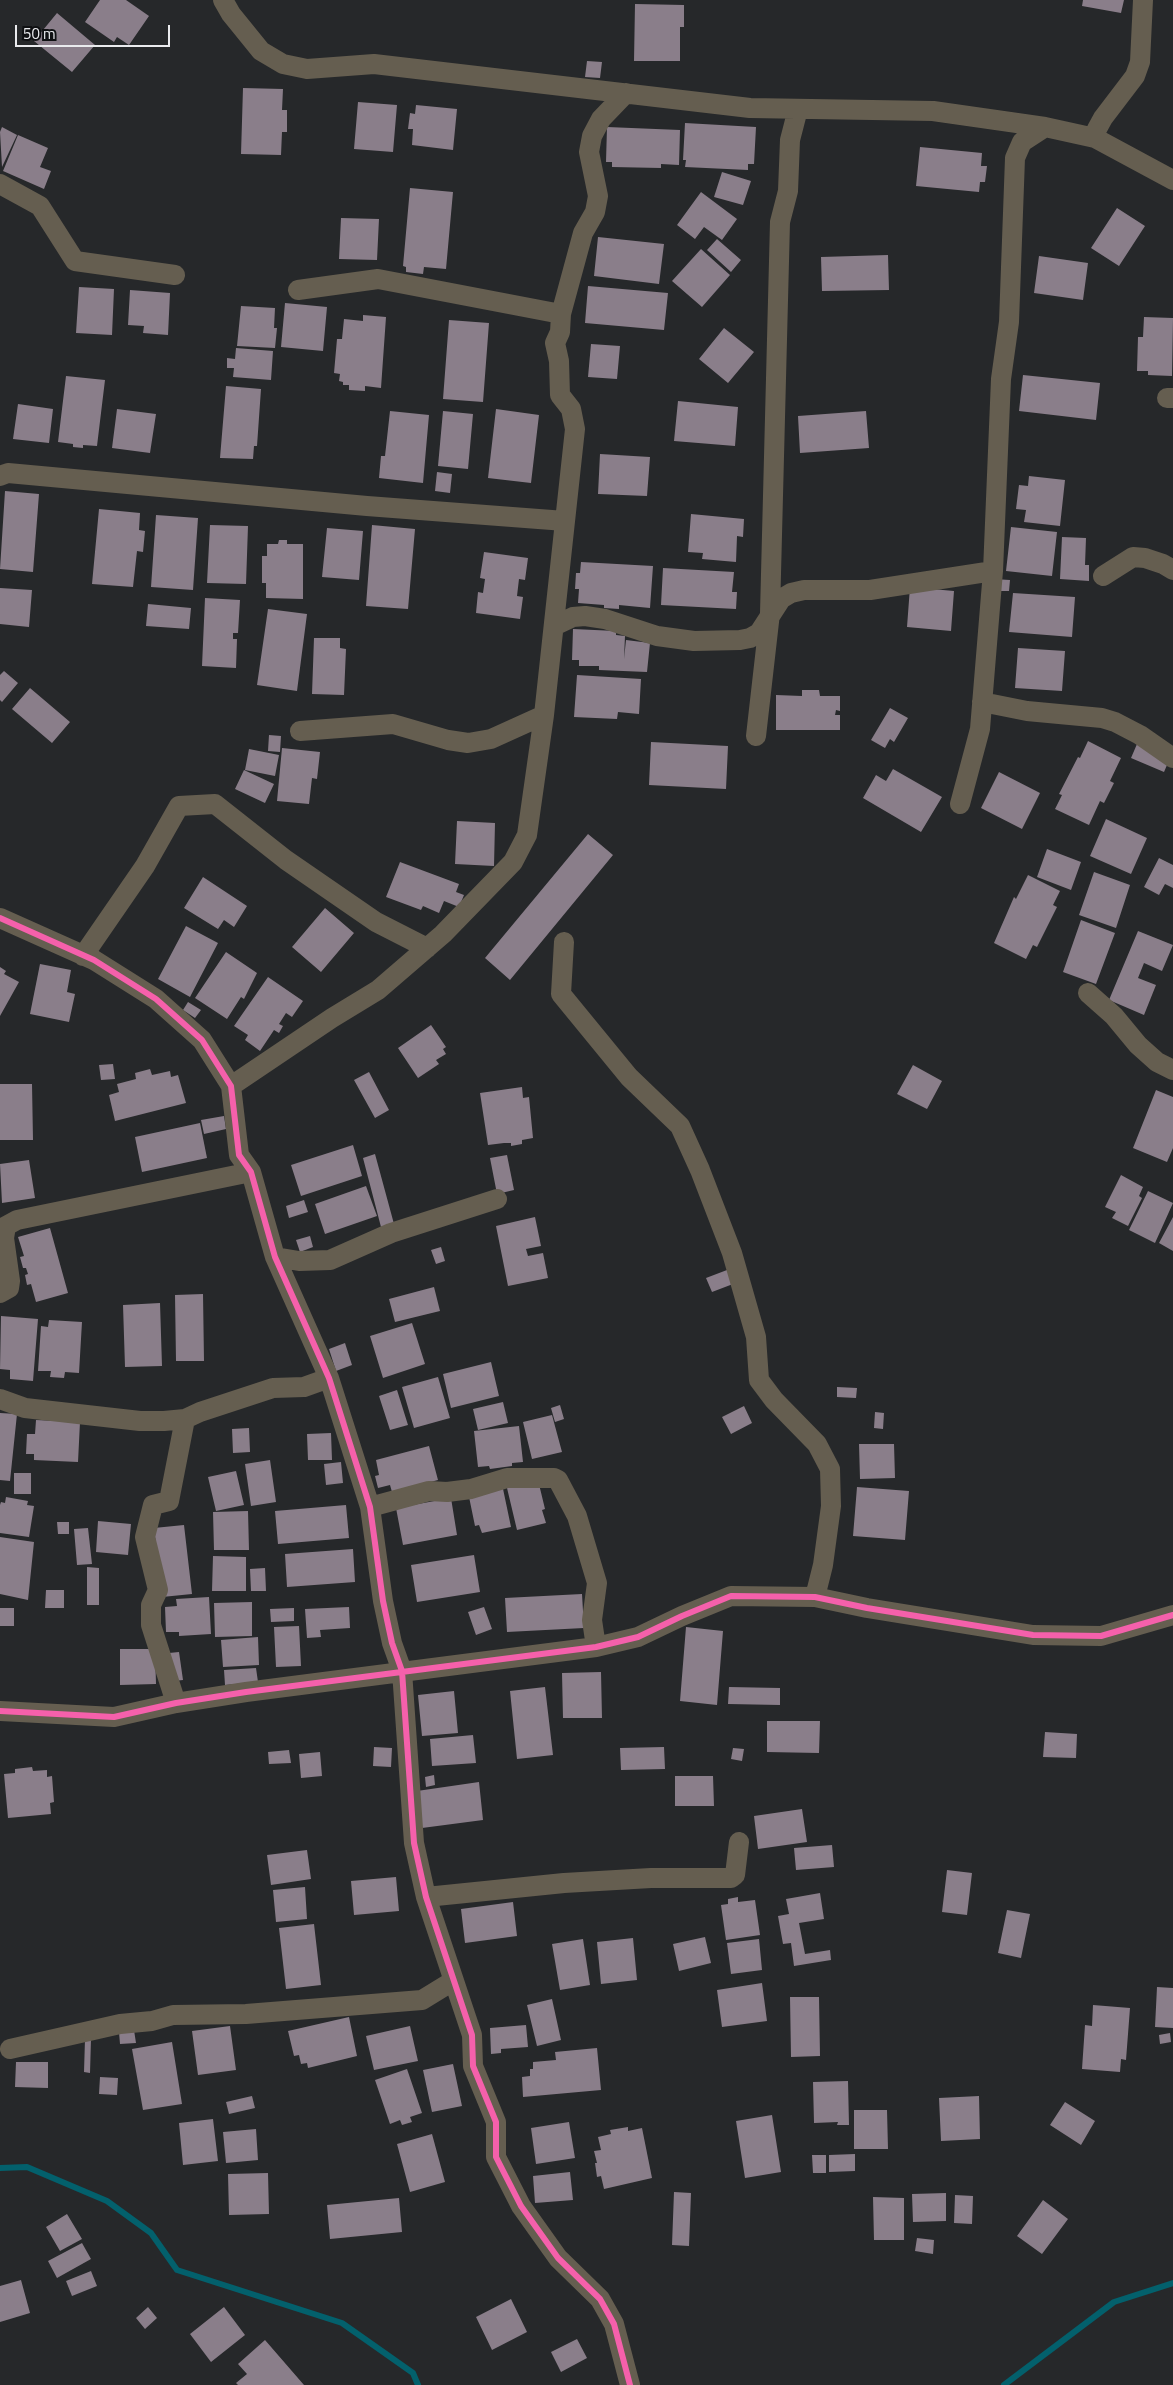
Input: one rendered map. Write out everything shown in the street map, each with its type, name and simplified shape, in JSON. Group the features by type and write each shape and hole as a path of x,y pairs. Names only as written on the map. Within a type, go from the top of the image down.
{"street":[{"path":"223,0 231,14 261,51 283,64 307,69 374,64 750,108 934,111 1045,127 1095,138 1173,180"},
{"path":"1095,138 1096,129 1135,76 1140,62 1143,0"},
{"path":"231,1086 332,1018 378,990 427,948 514,862 527,835 544,715 575,429 571,409 560,395 559,361 555,343 560,332 561,314 583,233 595,212 598,196 589,152 592,136 601,119 626,93"},
{"path":"756,736 770,614 780,222 788,191 790,140 798,109"},
{"path":"960,804 976,753 980,729 993,571 1002,379 1009,322 1015,158 1022,142 1045,127"},
{"path":"0,184 40,206 75,261 175,275"},
{"path":"298,290 378,279 561,314"},
{"path":"0,476 8,473 367,506 566,521"},
{"path":"1103,576 1133,558 1145,558 1163,564 1173,570"},
{"path":"554,626 573,617 585,616 605,619 657,636 694,641 740,640 750,638 759,633 781,599 791,593 804,590 870,590 993,571"},
{"path":"982,702 1026,711 1102,718 1140,735 1173,758"},
{"path":"300,731 393,724 448,740 468,743 491,739 544,715"},
{"path":"83,956 145,866 179,806 215,804 286,860 376,922 427,948"},
{"path":"0,918 83,956 156,999 202,1040 231,1086 239,1155 251,1172 275,1257 329,1378 370,1507 383,1601 392,1643 402,1671 414,1843 426,1897 472,2035 473,2066 496,2122 496,2157 521,2206 558,2258 600,2299 614,2324 630,2385"},
{"path":"564,942 561,994 629,1077 680,1126 700,1170 732,1253 756,1337 759,1380 774,1400 817,1444 830,1469 831,1506 823,1565 815,1597"},
{"path":"1088,993 1114,1016 1138,1045 1157,1062 1173,1070"},
{"path":"0,1293 9,1288 10,1281 4,1238 6,1226 16,1220 251,1172"},
{"path":"275,1257 299,1261 330,1260 391,1233 497,1199"},
{"path":"0,1399 25,1408 140,1421 185,1419 200,1412 273,1388 304,1387 329,1378"},
{"path":"176,1703 151,1625 151,1604 158,1590 146,1537 153,1505 169,1501 185,1419"},
{"path":"370,1507 428,1490 447,1492 471,1489 507,1478 549,1478 558,1480 577,1516 597,1582 592,1620 596,1647"},
{"path":"0,1711 114,1717 176,1703 402,1671 596,1647 638,1637 731,1596 815,1597 867,1608 1033,1635 1101,1636 1173,1614"},
{"path":"426,1897 583,1882 651,1878 731,1878 735,1875 740,1842"},
{"path":"10,2049 120,2024 173,2015 246,2014 422,2000 453,1981"}],"building":[{"path":"100,0 126,0 149,16 129,45 117,37 114,42 85,22"},
{"path":"1083,0 1124,0 1121,13 1082,6"},
{"path":"635,4 684,5 684,27 680,27 680,61 634,61"},
{"path":"57,13 95,45 72,72 34,41"},
{"path":"587,61 602,62 600,78 585,77"},
{"path":"243,88 283,89 282,110 287,110 287,132 282,132 281,155 241,154"},
{"path":"358,102 397,105 393,152 354,149"},
{"path":"416,105 457,109 453,150 412,145 413,129 408,129 410,113 415,114"},
{"path":"685,123 756,127 754,164 748,164 748,170 685,167 686,160 683,160"},
{"path":"2,127 17,135 2,167 0,132"},
{"path":"607,127 680,130 679,165 661,164 661,168 612,167 612,162 606,162"},
{"path":"18,135 48,148 40,167 51,171 44,189 3,171"},
{"path":"920,147 982,153 981,166 987,166 985,182 980,182 979,192 916,186"},
{"path":"722,172 751,181 743,205 714,197"},
{"path":"410,188 453,192 446,269 424,267 423,274 406,272 406,267 403,266"},
{"path":"701,192 737,219 722,240 704,227 695,239 677,225"},
{"path":"1117,208 1145,226 1119,266 1091,248"},
{"path":"341,218 379,219 377,260 339,259"},
{"path":"598,237 664,244 659,284 594,276"},
{"path":"717,239 741,260 731,272 707,250"},
{"path":"701,249 730,275 702,307 672,281"},
{"path":"888,255 889,290 822,291 821,257"},
{"path":"1039,256 1088,263 1083,300 1034,293"},
{"path":"588,286 668,293 664,330 585,323"},
{"path":"79,287 114,289 112,335 76,333"},
{"path":"130,290 170,293 168,335 143,333 144,326 128,325"},
{"path":"285,303 327,307 323,351 281,347"},
{"path":"241,306 275,308 274,328 277,328 275,348 237,346"},
{"path":"363,315 386,317 381,388 365,386 365,391 349,390 349,385 343,385 343,382 339,381 340,374 334,373 337,339 342,339 344,319 363,321"},
{"path":"1144,317 1173,318 1172,376 1148,375 1148,371 1137,371 1138,337 1143,337"},
{"path":"449,320 489,323 483,402 443,399"},
{"path":"724,328 754,352 728,383 699,359"},
{"path":"591,344 620,346 617,379 588,377"},
{"path":"236,348 273,351 271,380 233,377 234,368 227,368 227,358 235,359"},
{"path":"1023,375 1100,383 1096,420 1019,411"},
{"path":"66,376 105,380 97,446 83,445 83,448 73,447 73,444 58,442"},
{"path":"226,386 261,389 257,446 254,446 253,459 220,458"},
{"path":"678,401 738,407 735,446 674,441"},
{"path":"18,404 53,409 49,443 13,439"},
{"path":"117,409 156,414 150,453 112,448"},
{"path":"496,409 539,415 531,483 488,478"},
{"path":"390,411 429,415 423,483 379,478 381,456 385,456"},
{"path":"443,411 473,414 468,469 438,466"},
{"path":"866,411 869,448 800,453 798,416"},
{"path":"600,454 650,457 647,496 598,494"},
{"path":"437,472 452,474 450,493 435,491"},
{"path":"1029,476 1065,480 1060,526 1024,522 1026,510 1016,509 1019,485 1028,486"},
{"path":"5,491 39,494 33,572 0,569"},
{"path":"99,509 140,513 139,530 145,531 143,552 137,551 133,587 92,584"},
{"path":"691,514 744,519 743,537 737,536 736,562 702,559 703,553 688,552"},
{"path":"156,515 198,518 193,590 151,587"},
{"path":"210,525 248,526 246,584 207,583"},
{"path":"372,525 415,529 408,609 366,606"},
{"path":"1011,527 1057,532 1052,576 1006,571"},
{"path":"327,528 363,531 359,580 322,577"},
{"path":"1062,537 1086,538 1085,565 1089,565 1089,581 1060,579"},
{"path":"279,540 287,540 287,544 303,544 303,599 266,598 266,583 262,583 262,556 267,556 267,544 278,544"},
{"path":"484,552 528,558 525,580 519,579 517,596 523,597 520,619 476,613 478,592 483,593 485,579 480,578"},
{"path":"581,562 653,566 650,608 619,605 619,609 604,608 604,605 578,603 579,589 575,589 576,573 580,573"},
{"path":"663,568 734,572 732,592 737,592 736,609 661,605"},
{"path":"994,579 1010,580 1009,591 993,591"},
{"path":"910,587 954,591 951,631 907,627"},
{"path":"0,588 32,590 29,627 0,624"},
{"path":"1013,593 1075,597 1072,637 1009,632"},
{"path":"205,598 240,600 238,633 233,633 233,639 237,639 236,668 202,666"},
{"path":"148,604 191,608 189,629 146,626"},
{"path":"268,609 307,614 297,691 257,685"},
{"path":"573,629 616,631 616,635 625,636 624,659 626,640 650,643 647,672 599,670 599,666 579,666 579,660 572,660"},
{"path":"314,638 340,638 340,648 346,649 344,695 312,694"},
{"path":"1018,648 1065,651 1062,691 1015,688"},
{"path":"4,671 18,683 2,702 0,700 0,675"},
{"path":"577,675 641,679 639,714 618,712 617,719 574,717"},
{"path":"30,688 70,722 52,743 12,709"},
{"path":"802,690 819,690 820,696 840,696 840,711 836,710 835,715 840,715 840,730 776,730 776,695 802,696"},
{"path":"890,708 908,718 894,742 890,739 885,748 871,740"},
{"path":"269,735 281,736 280,752 268,751"},
{"path":"1088,741 1121,758 1110,781 1114,783 1104,803 1100,801 1089,825 1055,809 1062,795 1059,794"},
{"path":"651,742 728,746 726,789 649,785"},
{"path":"1137,744 1170,758 1164,772 1131,758"},
{"path":"282,748 320,752 317,779 312,778 309,804 277,801"},
{"path":"249,749 279,755 275,776 245,770"},
{"path":"893,769 942,797 921,832 863,798 876,775 886,781"},
{"path":"244,770 274,784 265,803 235,789"},
{"path":"999,772 1040,793 1022,829 981,808"},
{"path":"1106,819 1147,838 1131,874 1090,856"},
{"path":"457,821 495,823 494,866 455,864"},
{"path":"588,834 613,855 510,980 485,958"},
{"path":"1047,849 1081,862 1071,890 1037,877"},
{"path":"1159,858 1173,865 1173,888 1165,884 1159,895 1144,887"},
{"path":"400,862 459,884 456,892 464,895 459,907 444,901 439,913 423,906 421,910 386,897"},
{"path":"1094,872 1130,885 1116,928 1079,915"},
{"path":"1028,875 1060,891 1053,905 1057,907 1037,947 1033,945 1026,959 994,943 1014,897 1016,899"},
{"path":"203,877 247,906 234,927 224,920 218,929 184,908"},
{"path":"325,908 354,933 321,972 292,947"},
{"path":"1081,920 1115,933 1096,984 1063,972"},
{"path":"186,926 218,943 190,997 158,979"},
{"path":"1138,931 1173,945 1162,971 1144,963 1138,978 1156,985 1144,1015 1109,1000"},
{"path":"226,952 257,973 244,999 241,997 227,1019 195,998"},
{"path":"40,964 71,970 67,992 75,994 69,1022 30,1014"},
{"path":"0,967 6,971 4,974 19,982 0,1016"},
{"path":"268,977 303,1001 292,1017 286,1013 279,1024 283,1026 279,1033 274,1030 260,1051 245,1040 248,1035 234,1026"},
{"path":"188,1002 201,1010 195,1018 183,1010"},
{"path":"431,1025 446,1047 443,1049 446,1054 436,1060 439,1064 418,1078 398,1048"},
{"path":"113,1064 115,1079 101,1080 99,1065"},
{"path":"913,1065 942,1081 927,1109 897,1094"},
{"path":"150,1069 152,1075 170,1071 171,1077 178,1075 186,1103 115,1121 109,1095 119,1092 117,1084 136,1079 135,1073"},
{"path":"369,1072 389,1110 375,1118 354,1080"},
{"path":"0,1084 32,1084 33,1140 0,1140"},
{"path":"522,1087 523,1098 529,1097 533,1138 522,1140 522,1144 511,1146 511,1143 488,1145 480,1093"},
{"path":"1156,1090 1173,1097 1173,1148 1167,1162 1133,1148"},
{"path":"224,1116 226,1129 204,1134 201,1120"},
{"path":"200,1123 207,1158 142,1172 135,1137"},
{"path":"353,1145 362,1176 301,1196 291,1165"},
{"path":"375,1154 394,1224 381,1227 363,1158"},
{"path":"507,1155 514,1190 497,1194 490,1158"},
{"path":"29,1160 35,1198 2,1203 0,1164"},
{"path":"1121,1175 1143,1187 1139,1196 1142,1198 1128,1226 1112,1218 1116,1212 1105,1207"},
{"path":"366,1186 377,1216 325,1234 315,1204"},
{"path":"1148,1191 1173,1203 1155,1243 1129,1230"},
{"path":"304,1200 308,1212 289,1218 286,1206"},
{"path":"535,1217 541,1246 526,1249 528,1256 543,1253 548,1278 508,1286 496,1226"},
{"path":"1173,1217 1173,1251 1159,1243"},
{"path":"50,1228 68,1293 36,1302 31,1284 27,1285 25,1275 28,1274 26,1268 23,1268 20,1257 24,1256 18,1237"},
{"path":"310,1236 313,1247 300,1252 296,1240"},
{"path":"441,1247 445,1261 436,1264 431,1250"},
{"path":"727,1270 733,1284 712,1292 706,1278"},
{"path":"434,1287 440,1311 395,1322 389,1299"},
{"path":"203,1294 204,1361 176,1361 175,1295"},
{"path":"160,1303 162,1366 125,1367 123,1305"},
{"path":"1,1316 38,1319 33,1381 10,1379 10,1370 0,1369"},
{"path":"49,1320 82,1322 79,1373 65,1372 64,1378 50,1377 51,1371 38,1371 41,1326 48,1327"},
{"path":"412,1323 425,1364 383,1378 370,1336"},
{"path":"345,1343 352,1365 336,1371 329,1349"},
{"path":"491,1362 499,1396 451,1408 443,1374"},
{"path":"438,1377 450,1418 414,1428 402,1387"},
{"path":"837,1387 857,1388 856,1398 837,1397"},
{"path":"397,1390 408,1425 390,1430 379,1396"},
{"path":"503,1402 508,1423 478,1430 473,1409"},
{"path":"560,1405 564,1419 555,1422 551,1408"},
{"path":"744,1406 752,1423 731,1434 722,1417"},
{"path":"875,1412 884,1413 883,1429 874,1428"},
{"path":"0,1413 17,1414 10,1481 0,1480"},
{"path":"552,1415 562,1452 532,1459 523,1422"},
{"path":"36,1420 80,1422 78,1462 34,1460 34,1454 26,1454 27,1434 35,1434"},
{"path":"519,1426 523,1462 512,1463 512,1466 490,1469 489,1466 478,1467 474,1431"},
{"path":"249,1428 250,1452 233,1453 232,1429"},
{"path":"331,1433 332,1460 308,1460 307,1434"},
{"path":"859,1444 894,1444 895,1478 860,1479"},
{"path":"429,1446 438,1480 392,1492 390,1485 378,1488 375,1476 379,1475 376,1460"},
{"path":"270,1460 276,1502 251,1506 245,1464"},
{"path":"341,1462 343,1483 326,1485 324,1464"},
{"path":"236,1471 244,1505 216,1511 208,1477"},
{"path":"14,1473 31,1473 31,1494 14,1494"},
{"path":"538,1480 545,1509 542,1510 546,1523 517,1530 507,1488"},
{"path":"502,1484 511,1527 482,1533 479,1525 475,1526 468,1492"},
{"path":"857,1487 909,1491 905,1540 853,1536"},
{"path":"6,1497 28,1501 27,1505 34,1506 29,1537 0,1533 0,1505 1,1502 5,1503"},
{"path":"451,1498 457,1535 403,1545 396,1508"},
{"path":"346,1505 349,1538 278,1544 275,1511"},
{"path":"248,1511 249,1550 214,1550 213,1512"},
{"path":"98,1521 131,1524 128,1555 96,1552"},
{"path":"57,1522 69,1522 69,1534 58,1534"},
{"path":"184,1525 192,1594 162,1597 154,1528"},
{"path":"88,1528 92,1564 77,1565 74,1529"},
{"path":"0,1537 34,1542 28,1600 0,1594"},
{"path":"353,1549 355,1582 287,1587 285,1554"},
{"path":"474,1555 480,1592 417,1602 411,1565"},
{"path":"213,1556 246,1557 246,1591 212,1591"},
{"path":"87,1567 99,1568 99,1605 87,1605"},
{"path":"265,1568 266,1591 251,1591 250,1569"},
{"path":"46,1590 64,1590 64,1608 45,1608"},
{"path":"582,1594 584,1628 507,1632 505,1598"},
{"path":"209,1597 211,1634 179,1636 179,1632 166,1632 165,1607 177,1606 176,1599"},
{"path":"252,1602 252,1636 215,1637 214,1603"},
{"path":"349,1607 350,1628 320,1630 321,1637 307,1638 305,1609"},
{"path":"484,1607 492,1629 476,1635 468,1612"},
{"path":"0,1608 14,1608 14,1626 0,1626"},
{"path":"294,1608 294,1621 271,1622 270,1609"},
{"path":"299,1626 301,1666 276,1667 274,1627"},
{"path":"686,1627 723,1631 717,1705 680,1701"},
{"path":"258,1637 259,1665 223,1667 221,1640"},
{"path":"120,1649 155,1649 156,1684 120,1685"},
{"path":"179,1652 183,1680 174,1681 169,1653"},
{"path":"256,1668 258,1682 225,1685 224,1670"},
{"path":"601,1672 602,1718 563,1718 562,1673"},
{"path":"545,1687 553,1755 517,1759 510,1691"},
{"path":"729,1687 780,1688 780,1705 728,1704"},
{"path":"454,1691 458,1733 422,1736 418,1695"},
{"path":"767,1721 820,1721 819,1753 767,1752"},
{"path":"1045,1732 1077,1734 1076,1758 1043,1757"},
{"path":"473,1735 476,1763 432,1766 430,1739"},
{"path":"374,1747 392,1748 391,1767 373,1766"},
{"path":"664,1747 665,1769 621,1770 620,1748"},
{"path":"733,1748 744,1749 742,1761 731,1759"},
{"path":"289,1750 291,1763 269,1764 268,1752"},
{"path":"320,1752 322,1776 301,1778 299,1754"},
{"path":"32,1767 33,1771 47,1770 47,1777 52,1776 54,1802 50,1803 51,1814 8,1818 4,1774 15,1773 15,1769"},
{"path":"434,1775 435,1785 426,1787 425,1777"},
{"path":"675,1776 713,1776 714,1806 675,1806"},
{"path":"479,1782 483,1820 422,1828 417,1791"},
{"path":"802,1809 807,1842 758,1849 754,1816"},
{"path":"832,1845 834,1867 796,1870 794,1848"},
{"path":"307,1850 311,1879 271,1885 267,1855"},
{"path":"947,1870 972,1873 967,1915 942,1912"},
{"path":"396,1877 399,1911 354,1915 351,1881"},
{"path":"305,1887 307,1919 276,1922 273,1890"},
{"path":"820,1893 824,1919 799,1923 805,1954 830,1950 831,1960 794,1966 791,1943 783,1944 778,1916 789,1914 786,1899"},
{"path":"738,1897 738,1902 755,1900 760,1935 726,1940 721,1905 728,1904 728,1899"},
{"path":"513,1902 517,1936 465,1943 461,1909"},
{"path":"1007,1910 1030,1914 1021,1958 998,1953"},
{"path":"314,1924 321,1985 286,1989 279,1928"},
{"path":"705,1937 711,1963 679,1971 673,1944"},
{"path":"633,1938 637,1980 601,1984 597,1942"},
{"path":"583,1939 590,1985 560,1990 552,1944"},
{"path":"759,1939 762,1970 731,1974 727,1943"},
{"path":"762,1983 767,2021 722,2027 717,1990"},
{"path":"1157,1987 1173,1988 1173,2028 1155,2027"},
{"path":"790,1997 819,1997 820,2056 791,2057"},
{"path":"552,1999 561,2040 537,2046 527,2005"},
{"path":"1093,2005 1130,2008 1126,2060 1121,2059 1120,2072 1082,2069 1085,2025 1092,2026"},
{"path":"349,2017 357,2056 308,2068 307,2063 301,2064 299,2055 294,2056 288,2031"},
{"path":"526,2025 528,2047 501,2049 501,2053 491,2054 490,2028"},
{"path":"230,2026 236,2070 198,2075 192,2031"},
{"path":"410,2026 418,2061 374,2070 366,2036"},
{"path":"134,2030 136,2043 120,2044 119,2032"},
{"path":"1170,2033 1171,2042 1160,2044 1159,2035"},
{"path":"85,2039 91,2039 90,2073 84,2072"},
{"path":"172,2042 182,2104 143,2110 132,2049"},
{"path":"597,2048 601,2090 523,2097 522,2077 530,2076 533,2062 556,2060 555,2052"},
{"path":"16,2062 48,2062 48,2088 15,2087"},
{"path":"453,2064 462,2106 432,2112 423,2070"},
{"path":"407,2069 422,2113 410,2117 412,2122 402,2125 400,2120 390,2124 375,2080"},
{"path":"100,2077 118,2078 117,2095 99,2094"},
{"path":"848,2081 849,2125 837,2125 838,2122 814,2123 813,2082"},
{"path":"252,2096 255,2108 229,2114 226,2102"},
{"path":"979,2096 980,2139 941,2141 939,2098"},
{"path":"1065,2102 1095,2121 1081,2145 1050,2125"},
{"path":"854,2110 887,2110 888,2149 854,2149"},
{"path":"772,2115 781,2172 745,2178 736,2121"},
{"path":"213,2119 218,2161 183,2165 179,2123"},
{"path":"569,2122 575,2158 536,2164 531,2128"},
{"path":"628,2127 628,2131 642,2128 652,2178 604,2189 601,2176 597,2177 595,2163 597,2163 594,2151 601,2150 598,2137 611,2134 610,2130"},
{"path":"256,2129 258,2160 226,2163 223,2132"},
{"path":"432,2134 445,2182 410,2192 397,2144"},
{"path":"855,2154 855,2171 829,2172 829,2155"},
{"path":"812,2155 826,2155 826,2173 813,2173"},
{"path":"570,2172 573,2200 535,2203 533,2176"},
{"path":"268,2173 269,2214 229,2215 228,2174"},
{"path":"674,2192 691,2193 689,2246 672,2245"},
{"path":"946,2193 946,2221 913,2222 912,2194"},
{"path":"955,2195 973,2196 972,2224 954,2223"},
{"path":"873,2197 904,2198 904,2240 874,2240"},
{"path":"399,2198 402,2232 330,2239 327,2205"},
{"path":"1043,2200 1068,2219 1042,2254 1017,2236"},
{"path":"67,2214 82,2239 60,2251 46,2227"},
{"path":"917,2238 934,2240 933,2254 915,2251"},
{"path":"82,2243 91,2259 57,2278 48,2261"},
{"path":"91,2271 97,2286 72,2296 66,2281"},
{"path":"21,2280 30,2313 0,2322 0,2286"},
{"path":"511,2299 527,2332 492,2350 476,2317"},
{"path":"148,2307 157,2318 145,2329 136,2318"},
{"path":"224,2307 245,2335 211,2362 190,2334"},
{"path":"577,2339 587,2358 561,2372 551,2352"},
{"path":"265,2340 304,2385 238,2385 236,2383 247,2374 238,2364"}],"waterway":[{"path":"0,2168 27,2167 107,2201 151,2233 177,2270 342,2323 413,2373 418,2385"},
{"path":"1004,2385 1114,2302 1173,2283"}],"cycle path":[{"path":"0,918 94,960 156,999 202,1040 231,1086 239,1155 251,1172 275,1257 329,1378 370,1507 383,1601 392,1643 402,1671 414,1843 426,1897 472,2035 473,2066 496,2122 496,2157 521,2206 558,2258 600,2299 614,2324 630,2385"},
{"path":"0,1711 114,1717 176,1703 246,1692 596,1647 638,1637 731,1596 815,1597 867,1608 1033,1635 1101,1636 1173,1615"}]}
